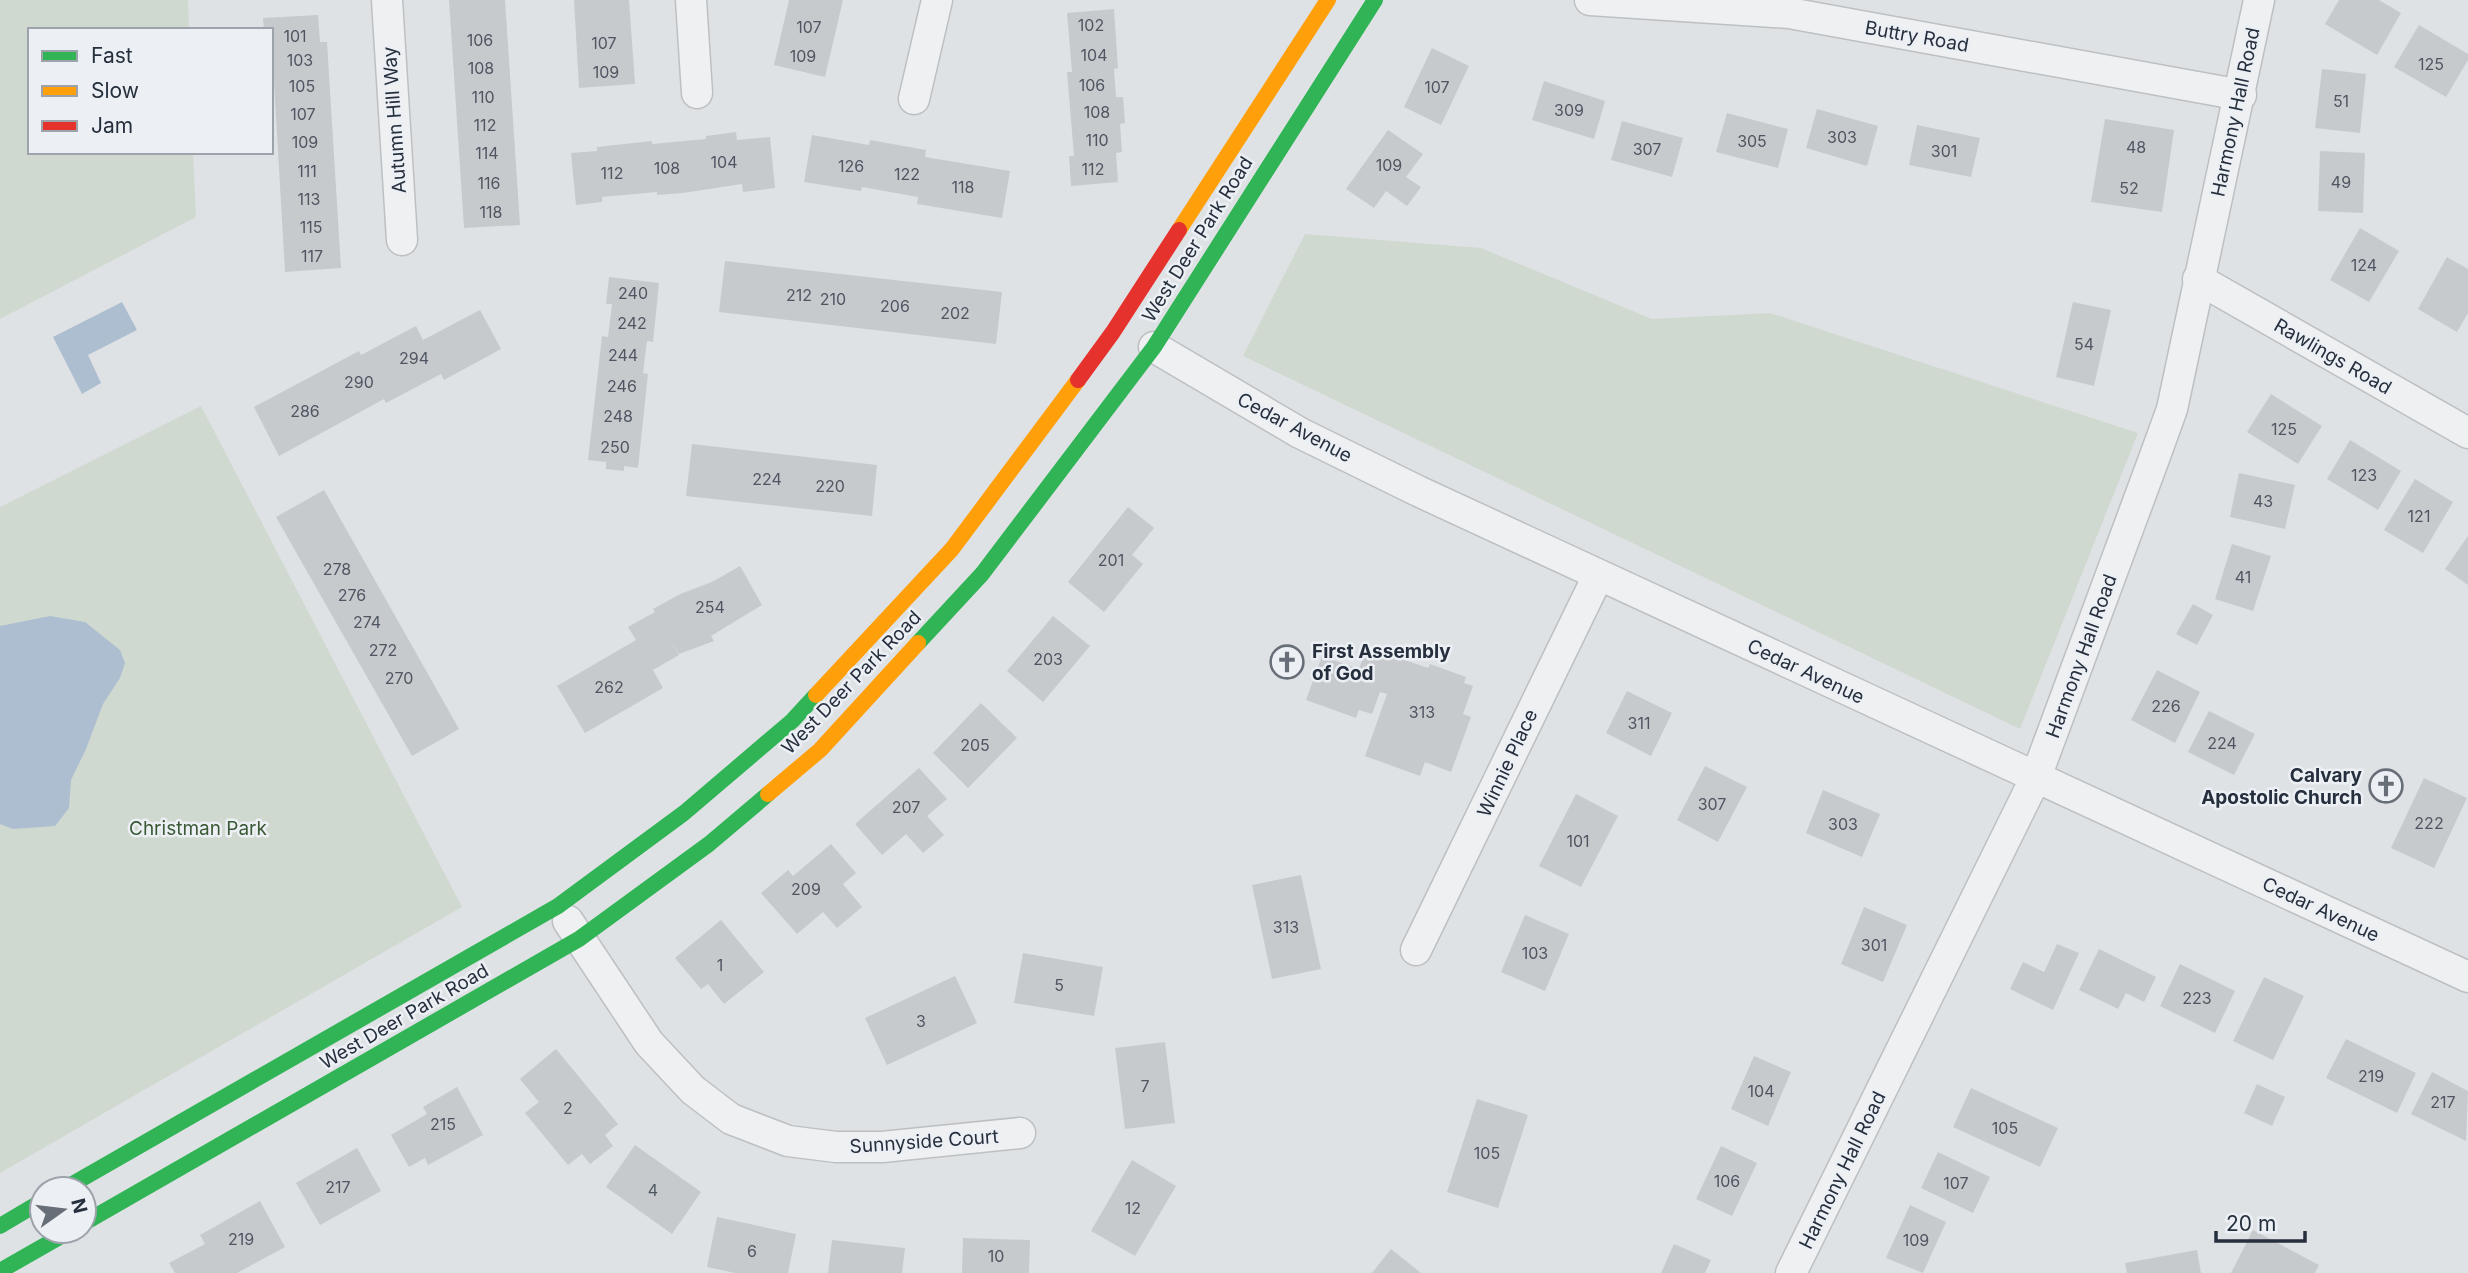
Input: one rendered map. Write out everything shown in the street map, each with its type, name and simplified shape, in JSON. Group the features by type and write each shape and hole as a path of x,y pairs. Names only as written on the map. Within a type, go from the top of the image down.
{"street":[{"name":"Autumn Hill Way","path":"387,0 402,240"},
{"path":"691,0 697,93"},
{"path":"914,99 937,0"},
{"name":"West Deer Park Road","path":"88,1175 558,906 684,813 792,721 952,549 1016,465 1112,332 1328,0"},
{"name":"West Deer Park Road","path":"98,1215 579,939 709,844 820,750 982,574 1154,347 1236,214 1375,0"},
{"name":"Buttry Road","path":"1590,0 1789,13 2241,95"},
{"name":"Harmony Hall Road","path":"1791,1273 2036,777 2172,409 2198,279 2241,95 2259,0"},
{"name":"Rawlings Road","path":"2198,279 2468,433"},
{"name":"Cedar Avenue","path":"1154,347 1300,433 1598,576 2468,977"},
{"name":"Winnie Place","path":"1416,950 1598,576"},
{"name":"Sunnyside Court","path":"558,906 665,1063 693,1090 732,1119 788,1140 836,1147 882,1147 1020,1133"},
{"path":"0,1226 28,1209"},
{"path":"0,1271 46,1245"}],"green space":[{"path":"0,0 188,0 189,28 28,28 28,154 193,154 196,217 0,319"},
{"path":"1305,234 1481,248 1652,319 1770,313 2138,433 2020,729 1243,356"},
{"name":"Christman Park","path":"201,406 462,907 0,1173 0,507"}],"water":[{"path":"122,302 137,330 88,355 101,383 82,394 53,337"},
{"path":"50,616 85,622 120,650 125,663 120,678 103,704 71,780 69,808 55,826 13,829 0,824 0,626"}],"building":[{"path":"449,0 505,0 520,225 464,228"},
{"path":"574,0 629,0 635,84 579,88"},
{"path":"789,0 843,0 825,77 774,65"},
{"path":"2339,0 2379,0 2401,13 2377,55 2325,24"},
{"path":"1114,9 1118,68 1114,69 1116,97 1123,97 1125,123 1120,124 1122,152 1116,153 1118,182 1071,186 1069,156 1074,156 1067,72 1072,72 1067,13"},
{"path":"318,15 320,42 327,42 341,268 285,272 273,28 264,28 263,18"},
{"path":"2419,25 2468,54 2468,60 2446,97 2394,67"},
{"path":"1432,48 1469,66 1441,125 1404,107"},
{"path":"2322,69 2366,74 2360,133 2315,128"},
{"path":"1544,81 1605,101 1594,139 1532,120"},
{"path":"1817,109 1878,126 1867,166 1806,148"},
{"path":"1727,113 1788,129 1778,168 1716,152"},
{"path":"2105,119 2174,130 2162,212 2091,202"},
{"path":"1622,121 1683,138 1672,177 1611,160"},
{"path":"1917,125 1980,138 1971,177 1909,165"},
{"path":"1388,130 1423,154 1406,177 1421,187 1407,206 1386,191 1374,208 1346,189"},
{"path":"736,132 737,140 770,137 775,188 743,192 742,184 683,193 657,195 657,192 602,197 602,202 576,205 571,153 597,151 597,147 652,141 652,144 706,139 706,136"},
{"path":"812,135 869,145 870,140 926,150 925,157 1010,171 1002,218 917,204 918,197 862,187 861,191 804,182"},
{"path":"2320,151 2365,153 2363,213 2318,211"},
{"path":"2360,228 2399,251 2369,302 2330,280"},
{"path":"2447,257 2468,269 2468,313 2457,332 2418,309"},
{"path":"725,261 1002,292 996,344 719,312"},
{"path":"609,277 659,283 653,342 647,341 643,373 648,374 638,468 624,466 624,471 606,469 606,462 588,460 602,336 608,337 612,304 606,304"},
{"path":"2073,302 2111,310 2094,386 2056,377"},
{"path":"480,310 501,349 444,380 441,374 386,403 384,399 279,456 254,407 359,351 361,355 416,326 423,340"},
{"path":"2271,394 2322,426 2298,464 2247,432"},
{"path":"2350,440 2401,471 2378,510 2327,479"},
{"path":"692,444 877,465 872,516 686,496"},
{"path":"2239,473 2295,485 2285,529 2230,517"},
{"path":"2415,479 2453,502 2423,553 2384,530"},
{"path":"324,490 459,729 412,756 276,517"},
{"path":"1128,507 1154,528 1132,555 1143,564 1104,612 1068,582"},
{"path":"2468,536 2468,585 2445,569"},
{"path":"2232,544 2271,556 2253,611 2215,599"},
{"path":"740,566 762,605 711,636 714,641 679,654 669,639 679,655 653,670 663,688 585,733 557,686 636,640 628,627 655,612 653,609"},
{"path":"2193,604 2213,615 2197,645 2176,634"},
{"path":"1053,616 1090,646 1043,702 1007,671"},
{"path":"1367,647 1428,668 1430,664 1466,677 1464,683 1473,686 1463,714 1471,717 1451,772 1425,762 1420,776 1365,756 1387,694 1380,692 1372,714 1359,710 1356,718 1306,700 1322,656 1359,669"},
{"path":"2157,670 2200,692 2175,743 2131,720"},
{"path":"1627,691 1672,713 1651,756 1606,733"},
{"path":"981,703 1017,738 968,788 933,753"},
{"path":"2209,711 2255,734 2234,775 2188,752"},
{"path":"1705,766 1747,787 1718,842 1677,820"},
{"path":"919,768 947,799 927,816 944,835 923,853 906,834 882,855 855,824"},
{"path":"2424,778 2467,798 2434,868 2391,848"},
{"path":"1823,790 1880,814 1862,857 1806,833"},
{"path":"1576,794 1618,816 1581,887 1539,866"},
{"path":"831,844 856,873 843,884 862,907 837,928 823,912 797,934 761,893 788,870 793,876"},
{"path":"1301,875 1321,969 1272,979 1252,885"},
{"path":"1864,907 1907,925 1883,982 1841,964"},
{"path":"1525,915 1569,934 1545,991 1501,972"},
{"path":"721,920 764,972 724,1004 708,984 701,989 675,958"},
{"path":"2057,944 2079,953 2053,1010 2010,989 2023,962 2044,972"},
{"path":"2099,949 2156,977 2144,1002 2126,993 2118,1009 2079,990"},
{"path":"1023,953 1103,967 1094,1016 1014,1003"},
{"path":"2180,964 2235,991 2215,1033 2160,1006"},
{"path":"955,976 977,1023 887,1065 865,1018"},
{"path":"2264,977 2304,996 2273,1060 2233,1041"},
{"path":"2346,1039 2416,1073 2397,1113 2326,1078"},
{"path":"1165,1042 1175,1123 1125,1129 1115,1048"},
{"path":"556,1049 618,1124 605,1135 613,1146 590,1164 582,1154 568,1165 525,1113 539,1102 520,1079"},
{"path":"1754,1056 1791,1072 1768,1126 1731,1109"},
{"path":"2432,1072 2468,1091 2466,1141 2411,1114"},
{"path":"2257,1084 2285,1097 2272,1126 2244,1113"},
{"path":"457,1087 483,1135 428,1165 425,1158 409,1167 391,1135 427,1114 423,1107"},
{"path":"1971,1088 2058,1128 2040,1167 1953,1127"},
{"path":"1477,1099 1528,1115 1498,1208 1447,1192"},
{"path":"635,1145 701,1192 672,1234 606,1187"},
{"path":"1721,1146 1757,1163 1732,1216 1696,1199"},
{"path":"357,1148 381,1191 320,1225 296,1183"},
{"path":"1938,1152 1990,1177 1973,1213 1921,1188"},
{"path":"1132,1160 1176,1186 1135,1256 1091,1231"},
{"path":"260,1201 285,1247 237,1273 175,1273 169,1263 205,1244 200,1235"},
{"path":"1910,1205 1946,1222 1923,1273 1886,1258"},
{"path":"717,1217 796,1234 788,1273 735,1273 707,1267"},
{"path":"2253,1230 2319,1265 2315,1273 2231,1273"},
{"path":"963,1238 1030,1240 1029,1273 962,1273"},
{"path":"832,1240 905,1248 902,1273 828,1273"},
{"path":"1674,1244 1711,1260 1705,1273 1661,1273"},
{"path":"1391,1249 1421,1273 1372,1273"},
{"path":"2197,1250 2201,1273 2127,1273 2125,1263"}],"traffic: fast":[{"path":"918,643 982,574 1154,347 1375,0"},
{"path":"88,1175 558,906 684,813 792,721 816,695"},
{"path":"98,1215 579,939 709,844 768,794"},
{"path":"0,1226 28,1209"},
{"path":"0,1271 46,1245"}],"traffic: slow":[{"path":"1179,230 1328,0"},
{"path":"816,695 952,549 1078,380"},
{"path":"768,794 820,750 918,643"}],"traffic: jam":[{"path":"1078,380 1113,332 1179,230"}],"place":[{"name":"First Assembly of God","path":"1287,662"},
{"name":"Calvary Apostolic Church","path":"2386,786"}]}
